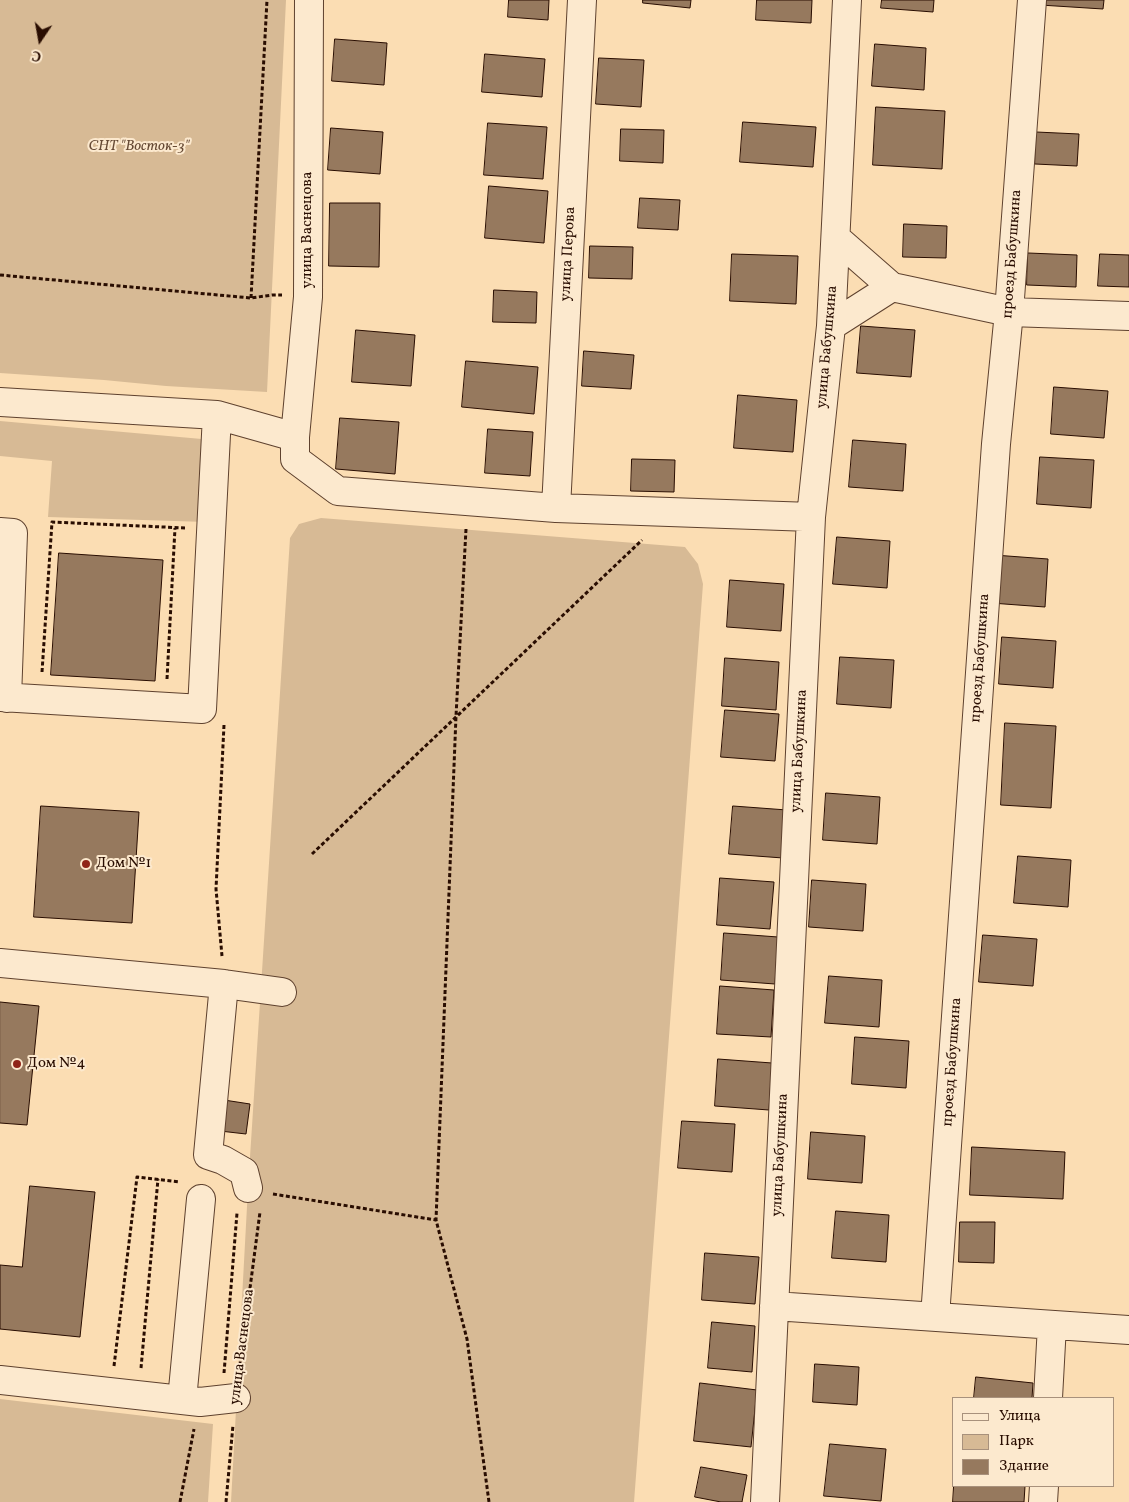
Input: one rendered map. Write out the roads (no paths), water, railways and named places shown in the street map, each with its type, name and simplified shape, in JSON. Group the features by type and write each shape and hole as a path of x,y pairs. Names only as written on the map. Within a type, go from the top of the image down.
{"street":[{"name":"улица Васнецова","path":"295,448 308,297 309,0"},
{"name":"улица Перова","path":"556,508 582,0"},
{"name":"улица Бабушкина","path":"765,1502 811,517 831,326 847,0"},
{"name":"проезд Бабушкина","path":"935,1317 995,454 1009,312 1032,0"},
{"path":"836,238 892,288 1009,312 1129,316"},
{"path":"831,326 892,288"},
{"path":"0,402 217,415 295,448 338,491 556,508 811,517"},
{"path":"0,532 13,533 3,698 202,709 217,415"},
{"path":"0,963 224,984 282,992"},
{"path":"224,984 208,1155 223,1160 244,1172 260,1198"},
{"path":"191,1401 200,1199"},
{"path":"774,1306 1129,1330"},
{"path":"1048,1397 1052,1325"},
{"path":"0,1380 191,1401 236,1398"},
{"path":"1043,1502 1044,1487"}],"place":[{"name":"Дом №1","path":"86,864"},
{"name":"Дом №4","path":"17,1064"}],"park label":[{"name":"СНТ \"Восток-3\"","path":"139,147"}]}
